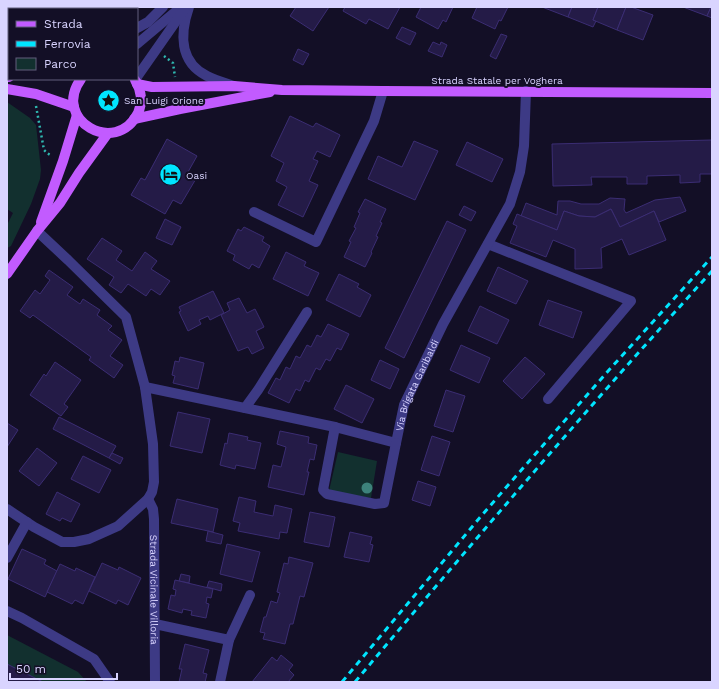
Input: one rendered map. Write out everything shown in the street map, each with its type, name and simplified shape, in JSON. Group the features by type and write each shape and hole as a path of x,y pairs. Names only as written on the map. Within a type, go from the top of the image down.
{"main road":[{"path":"80,80 76,85 73,96 76,111 83,123 90,128 99,132 108,133 127,127 139,111 141,102 140,92 136,80"},
{"name":"Strada Statale per Voghera","path":"136,80 152,87 234,86 282,90 383,92 712,92"},
{"path":"7,89 36,94 76,111"},
{"name":"Strada Statale per Voghera","path":"134,119 282,90"},
{"path":"37,231 63,161 76,111"},
{"path":"7,274 37,231 60,203 79,173 108,133"}],"street":[{"path":"100,8 107,7"},
{"path":"138,27 148,22 163,7"},
{"path":"138,43 181,7"},
{"path":"138,77 186,7"},
{"path":"189,7 185,20 183,36 186,54 193,66 207,76 234,86"},
{"name":"Via Brigata Garibaldi","path":"146,387 336,427 396,444 404,406 443,324 510,204 520,172 524,146 526,91"},
{"path":"254,212 316,242 374,121 383,92"},
{"path":"7,508 27,522 62,542 74,542 89,539 118,526 148,499 152,492 154,482 153,444 146,387 126,318 37,231"},
{"path":"488,244 631,300 548,399"},
{"path":"244,408 258,390 307,312"},
{"path":"336,427 323,490 327,494 375,504 384,503 396,444"},
{"name":"Strada Vicinale Villoria","path":"148,499 153,509 154,519 155,682"},
{"path":"7,558 27,522"},
{"path":"220,682 229,640 250,595"},
{"path":"7,611 94,659 110,682"},
{"path":"155,624 229,640"}],"path":[{"path":"156,49 173,63 177,87"},
{"path":"36,94 36,106 44,150 63,161"}],"green space":[{"path":"7,102 30,118 36,125 41,170 40,179 31,204 11,246 7,248 7,225 13,213 7,209"},
{"path":"338,452 377,461 371,498 329,491"},
{"path":"7,635 78,672 87,682 7,682"}],"building":[{"path":"33,7 54,7 54,8"},
{"path":"296,7 329,7 313,31 290,16"},
{"path":"345,7 400,7 388,29 369,19 366,24 343,11"},
{"path":"421,7 453,7 446,22 443,20 438,29 416,17"},
{"path":"477,7 508,7 495,29 472,18"},
{"path":"542,7 572,7 568,17"},
{"path":"572,7 598,7 593,20 596,21 593,27 568,17"},
{"path":"598,7 626,7 617,30 593,20"},
{"path":"626,7 631,7 653,15 643,40 617,30"},
{"path":"683,7 711,7 707,16"},
{"path":"712,7 712,18 707,16"},
{"path":"402,27 416,33 410,45 396,38"},
{"path":"501,34 507,36 496,59 490,56"},
{"path":"433,42 440,45 441,42 447,45 442,57 428,51"},
{"path":"298,49 309,54 303,65 293,60"},
{"path":"290,116 313,127 316,123 340,135 330,157 317,151 313,159 318,161 309,181 318,185 303,217 278,205 287,187 276,181 284,163 271,156"},
{"name":"Oasi","path":"167,139 197,156 188,172 197,177 181,204 173,200 165,214 131,195 141,178 145,180"},
{"path":"712,140 712,174 700,174 700,182 680,183 680,175 647,176 647,184 627,184 627,177 591,177 592,185 553,186 552,144"},
{"path":"414,141 438,151 415,200 368,179 378,156 402,167"},
{"path":"467,142 503,159 492,182 456,165"},
{"path":"680,197 686,211 659,222 654,211 620,227 611,209 595,217 579,216 564,211 557,230 521,216 526,203 557,215 558,201 570,201 581,204 599,204 610,198 625,199 624,210 626,213 655,200"},
{"path":"365,199 386,209 376,236 378,237 365,267 344,257 351,242 349,241 356,228 354,227 360,213 358,212"},
{"path":"464,206 476,212 471,221 459,215"},
{"path":"611,209 620,227 654,211 666,240 629,255 622,239 601,248 602,268 575,269 575,249 553,240 546,257 510,243 517,226 513,224 517,214 557,230 564,211 579,216 595,217"},
{"path":"165,219 181,227 172,245 156,238"},
{"path":"447,221 466,230 404,358 385,348"},
{"path":"244,227 264,237 262,241 270,246 259,268 252,264 249,269 233,260 235,255 227,251 238,229 241,231"},
{"path":"102,238 122,251 116,260 132,271 145,252 157,261 151,269 170,281 160,295 151,289 146,296 128,284 121,293 109,285 114,277 87,259"},
{"path":"286,252 306,262 304,266 319,273 308,296 273,279"},
{"path":"498,267 528,281 516,304 487,291"},
{"path":"49,270 73,287 67,295 80,304 83,299 100,310 97,315 112,326 108,330 122,340 110,356 123,365 114,378 89,360 91,357 33,315 30,318 20,311 35,290 40,294 50,280 45,276"},
{"path":"339,274 359,284 357,287 371,295 360,317 326,300"},
{"path":"213,291 224,313 210,320 208,316 199,320 201,324 188,331 179,312 181,311 179,307"},
{"path":"239,298 247,313 255,309 264,327 256,331 264,348 252,354 248,347 238,351 221,315 230,310 227,303"},
{"path":"548,300 582,312 573,338 539,325"},
{"path":"480,306 509,320 497,344 468,331"},
{"path":"328,324 349,334 341,350 337,348 330,361 326,359 320,370 316,368 309,382 305,380 300,391 296,389 289,403 268,393 276,378 280,380 286,367 290,369 296,356 300,358 307,345 311,347 317,335 321,337"},
{"path":"461,345 490,358 479,383 450,370"},
{"path":"180,357 204,363 198,389 173,383 175,376 172,375 175,361 179,362"},
{"path":"525,357 545,374 522,399 503,381"},
{"path":"380,360 399,369 390,389 371,380"},
{"path":"55,362 81,380 64,404 68,407 61,416 30,395 44,374 46,376"},
{"path":"346,385 374,399 362,423 334,409"},
{"path":"446,390 465,396 453,432 434,426"},
{"path":"178,412 210,419 202,453 170,446"},
{"path":"59,417 116,446 109,458 53,429"},
{"path":"7,423 18,430 7,447"},
{"path":"280,431 309,437 308,443 317,445 314,460 310,459 304,495 268,487 273,465 281,467 286,447 277,444"},
{"path":"229,433 248,437 247,440 261,443 255,469 236,465 235,469 220,465"},
{"path":"432,436 450,442 439,476 421,470"},
{"path":"37,448 57,463 39,486 19,471"},
{"path":"112,453 123,458 120,464 109,458"},
{"path":"83,456 111,470 99,493 71,479"},
{"path":"418,481 436,487 430,506 412,500"},
{"path":"57,492 80,504 71,522 62,518 60,521 46,514"},
{"path":"239,497 256,501 254,512 273,516 275,505 292,509 287,533 280,532 279,539 238,531 240,523 233,521"},
{"path":"177,499 218,509 213,532 171,523"},
{"path":"310,512 335,517 329,547 304,542"},
{"path":"208,531 223,535 221,544 206,541"},
{"path":"350,532 372,537 370,544 373,545 369,562 344,557"},
{"path":"227,544 260,552 252,582 220,574"},
{"path":"22,549 46,560 44,564 57,571 45,597 8,579"},
{"path":"289,557 313,563 304,597 300,596 293,624 290,624 285,644 263,639 265,633 260,632 264,617 266,617 271,601 277,603 280,593 277,592 284,563 288,564"},
{"path":"102,563 118,570 119,567 141,578 128,605 118,600 116,604 89,591"},
{"path":"60,564 75,571 76,568 95,577 83,604 75,600 72,604 47,592"},
{"path":"181,574 190,576 189,583 179,581"},
{"path":"175,580 213,589 211,598 207,597 206,603 209,604 206,618 191,615 192,611 183,609 182,613 168,609 171,595 175,596 176,590 173,589"},
{"path":"209,581 222,584 221,591 207,587"},
{"path":"185,644 209,650 203,673 207,674 205,682 179,682 182,669 179,669"},
{"path":"281,655 293,665 289,670 294,675 288,682 252,682 272,657 277,661"},
{"path":"7,664 43,682 7,682"}],"railway":[{"path":"342,682 482,515 609,370 712,257"},
{"path":"355,682 621,372 712,271"}],"place":[{"name":"San Luigi Orione","path":"108,100"},
{"name":"Oasi","path":"170,175"}]}
